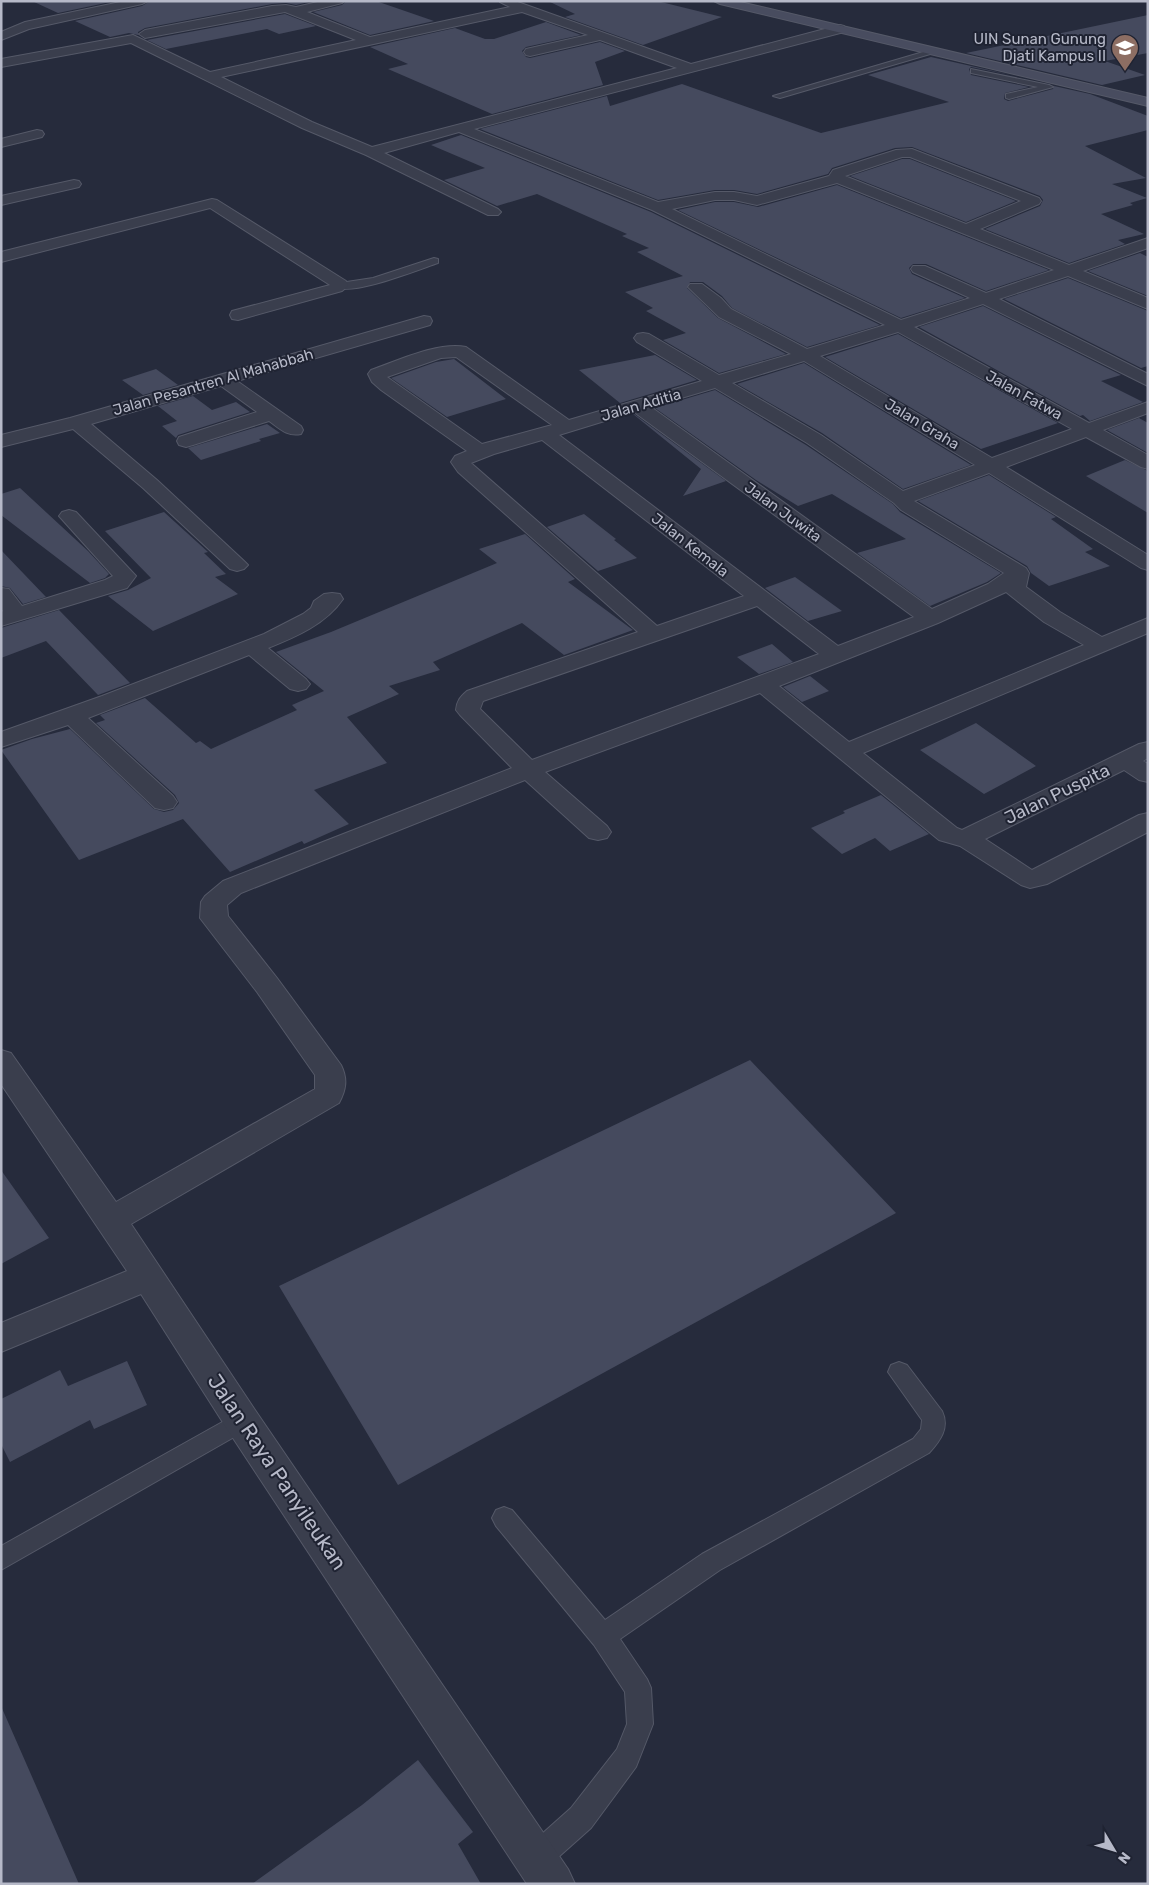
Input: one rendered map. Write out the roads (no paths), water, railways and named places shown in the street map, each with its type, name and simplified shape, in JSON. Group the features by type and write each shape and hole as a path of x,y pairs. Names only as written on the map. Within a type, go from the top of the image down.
{"main road":[{"path":"720,1 1148,102"}],"street":[{"path":"97,1 111,8"},
{"path":"1,36 25,26 142,1"},
{"path":"295,11 338,1"},
{"path":"504,1 690,68"},
{"path":"1,63 272,9 286,8 368,41"},
{"path":"209,76 522,8"},
{"path":"112,29 139,36 209,76 307,125 372,152 493,212"},
{"path":"372,152 840,30"},
{"path":"530,52 601,36"},
{"name":"Jalan Fatwa","path":"460,128 657,207 900,326 1148,463"},
{"path":"1,143 36,134"},
{"path":"838,178 836,175 838,173 901,153 912,152 1034,201 967,229"},
{"path":"657,207 715,196 734,196 757,201 838,178 1070,270 1148,304"},
{"path":"1,202 74,184"},
{"path":"1,257 212,203 340,284 340,286 238,315"},
{"name":"Jalan Aditia","path":"654,635 465,468 461,462 462,460 487,450 718,382 986,299 1148,243"},
{"path":"918,269 986,299 1148,381"},
{"name":"Jalan Graha","path":"696,287 726,313 806,355 991,466 1148,564"},
{"name":"Jalan Pesantren Al Mahabbah","path":"1,441 77,422 424,321"},
{"path":"643,338 814,439 901,499 908,506 1018,573"},
{"path":"487,450 478,450 387,386 378,378 377,374 439,353 460,351 567,427"},
{"path":"224,380 294,430"},
{"name":"Jalan Juwita","path":"637,406 930,618"},
{"path":"901,499 1148,407"},
{"path":"186,441 271,414"},
{"path":"77,422 150,484 237,565"},
{"name":"Jalan Kemala","path":"545,433 835,655"},
{"path":"1,594 9,617 119,583 125,576 69,516"},
{"path":"1125,548 1148,539"},
{"path":"111,1220 328,1095 331,1084 330,1073 267,985 214,918 214,902 232,887 528,770 763,684 930,618 996,589 1018,573"},
{"path":"1018,573 1015,589 1052,617 1101,646"},
{"path":"598,832 528,770 468,710 468,702 475,696 760,598"},
{"path":"1,740 73,717 252,646 310,621 321,611 322,606 332,600"},
{"path":"845,752 1148,626"},
{"path":"252,646 298,684"},
{"path":"763,684 948,834 959,838 966,838 1030,879 1038,878 1148,822"},
{"path":"73,717 164,802"},
{"path":"1137,754 1148,775"},
{"name":"Jalan Puspita","path":"966,838 1137,754"},
{"name":"Jalan Raya Panyileukan","path":"1,1061 111,1220 242,1421 544,1871"},
{"path":"1,1338 148,1277"}],"lane":[{"path":"777,96 933,52"},
{"path":"974,70 1049,87"},
{"path":"1009,96 1065,83"},
{"path":"340,286 356,285 434,261"},
{"path":"603,1636 711,1562 921,1446 932,1433 934,1418 899,1372"},
{"path":"1,1559 242,1421"},
{"path":"504,1518 603,1636 638,1688 640,1724 627,1758 581,1818 544,1871"}],"place":[{"name":"UIN Sunan Gunung Djati Kampus II","path":"1125,72"}]}
